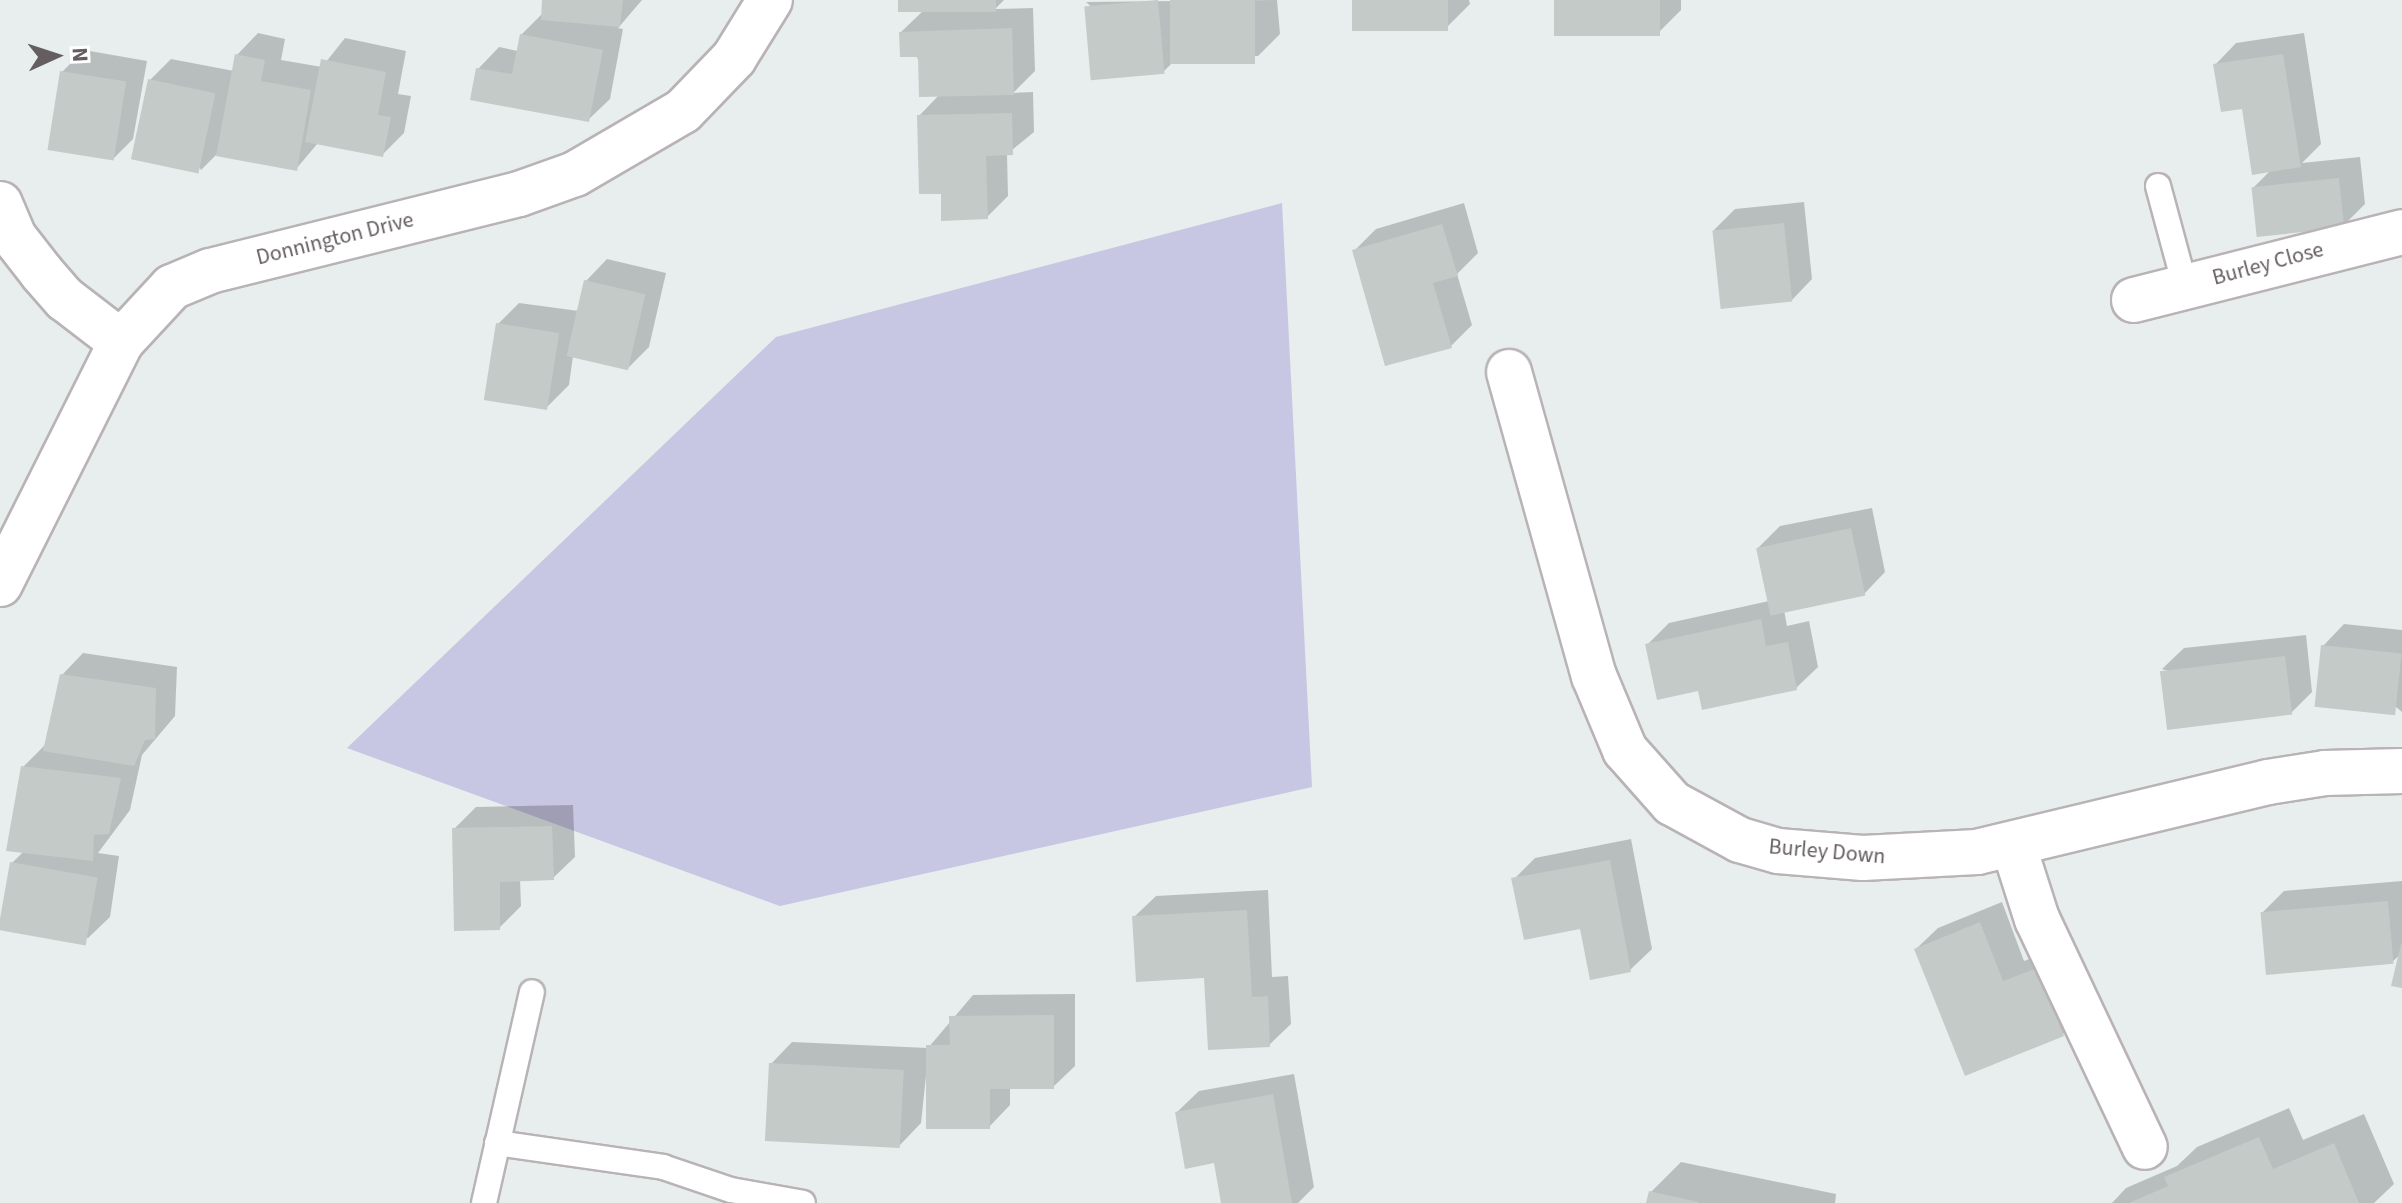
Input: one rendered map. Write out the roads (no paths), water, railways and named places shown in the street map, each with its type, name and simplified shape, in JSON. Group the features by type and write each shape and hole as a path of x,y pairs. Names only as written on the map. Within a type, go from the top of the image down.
{"street":[{"name":"Donnington Drive","path":"0,584 121,342 172,287 210,271 519,194 609,156 683,111 709,87 758,26 770,0"},
{"path":"0,204 14,237 50,281 121,342"},
{"name":"Burley Close","path":"2134,300 2402,232"},
{"name":"Burley Down","path":"1509,372 1607,714 1625,750 1672,803 1740,840 1778,851 1899,858 2013,844 2268,782 2339,772 2402,771"},
{"path":"2013,844 2037,919 2145,1147"}],"lane":[{"path":"2158,186 2185,286"},
{"path":"484,1203 532,992"},
{"path":"497,1143 663,1167 731,1190 803,1203"}]}
